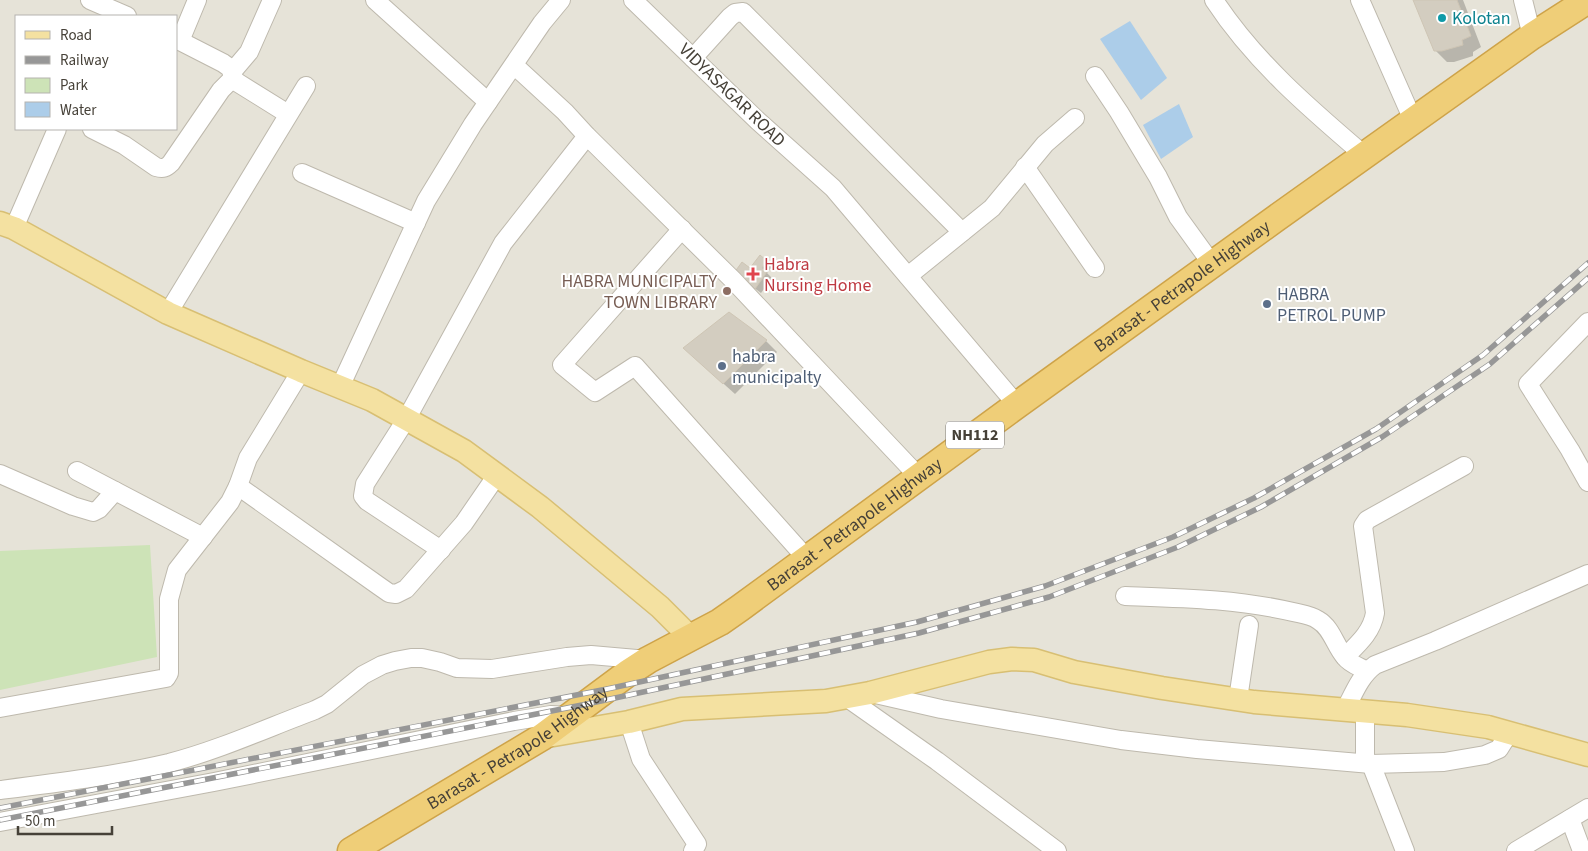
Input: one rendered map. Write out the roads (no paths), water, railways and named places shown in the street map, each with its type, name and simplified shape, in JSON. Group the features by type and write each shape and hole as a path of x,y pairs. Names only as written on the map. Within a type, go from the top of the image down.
{"highway":[{"name":"Barasat - Petrapole Highway","path":"351,851 542,737 648,660 720,622 808,560 1016,405 1364,155 1532,36 1588,0"}],"main road":[{"path":"7,225 168,313 301,372 372,400 464,451 540,507 660,607 690,637"},
{"path":"542,737 629,722 682,710 817,702 870,693 989,662 1012,659 1034,660 1074,672 1238,699 1355,714 1448,721 1488,727 1588,755"}],"street":[{"path":"90,0 120,11"},
{"path":"197,0 178,40 224,63 234,77 288,114"},
{"path":"94,130 124,145 156,167 166,168 221,90 234,77 249,52 272,0"},
{"path":"375,0 488,102"},
{"path":"340,387 426,201 488,102 542,23 562,0"},
{"name":"VIDYASAGAR ROAD","path":"633,0 758,121 833,188 1016,405"},
{"path":"1214,0 1267,68 1298,99 1364,155"},
{"path":"1360,0 1413,120"},
{"path":"1523,0 1532,36"},
{"path":"693,58 730,17 735,13 743,12 962,232"},
{"path":"514,65 565,112 733,280 919,477"},
{"path":"1096,76 1153,169 1178,217 1212,264"},
{"path":"168,313 306,86"},
{"path":"908,276 992,208 1050,137 1075,118"},
{"path":"7,225 57,130"},
{"path":"441,550 367,501 363,496 365,484 407,418 504,243 587,136"},
{"path":"1025,167 1095,268"},
{"path":"302,173 416,223"},
{"path":"682,229 562,365 596,392 635,366 808,560"},
{"path":"1588,322 1528,384 1588,482"},
{"path":"0,708 166,678 170,666 168,599 177,570 230,502 248,458 301,372"},
{"path":"1345,657 1364,637 1373,624 1374,618 1374,599 1363,526 1367,520 1464,466"},
{"path":"77,471 203,537"},
{"path":"0,474 73,506 93,512 115,491"},
{"path":"238,486 389,593 396,594 406,589 464,523 497,475"},
{"path":"1405,851 1372,764 1365,759 1355,714 1360,680 1375,665 1435,641 1588,574"},
{"path":"1125,596 1235,602 1270,607 1310,616 1326,627 1345,657 1368,671"},
{"path":"1238,699 1249,624"},
{"path":"0,790 99,777 169,762 200,753 315,710 327,704 363,675 395,661 422,658 457,668 492,669 591,655 648,660"},
{"path":"870,693 941,709 1120,740 1198,749 1372,764 1444,762 1485,755 1498,749 1509,733"},
{"path":"846,697 937,761 997,808 1057,851"},
{"path":"0,822 514,721 551,715 571,716"},
{"path":"629,722 641,759 697,844 692,851"},
{"path":"1516,851 1588,808"},
{"path":"1570,818 1582,851"}],"water":[{"path":"1130,21 1167,78 1141,100 1100,39"},
{"path":"1179,104 1193,137 1161,159 1143,125"}],"railway":[{"path":"0,808 607,689 917,622 1045,586 1173,537 1254,498 1376,429 1483,355 1588,263"},
{"path":"0,820 587,704 919,633 1049,597 1178,547 1261,507 1382,437 1490,364 1588,278"}],"place":[{"name":"Kolotan","path":"1442,18"},
{"name":"Habra Nursing Home","path":"753,274"},
{"name":"HABRA MUNICIPALTY TOWN LIBRARY","path":"727,291"},
{"name":"HABRA PETROL PUMP","path":"1267,304"},
{"name":"habra municipalty","path":"722,366"}]}
